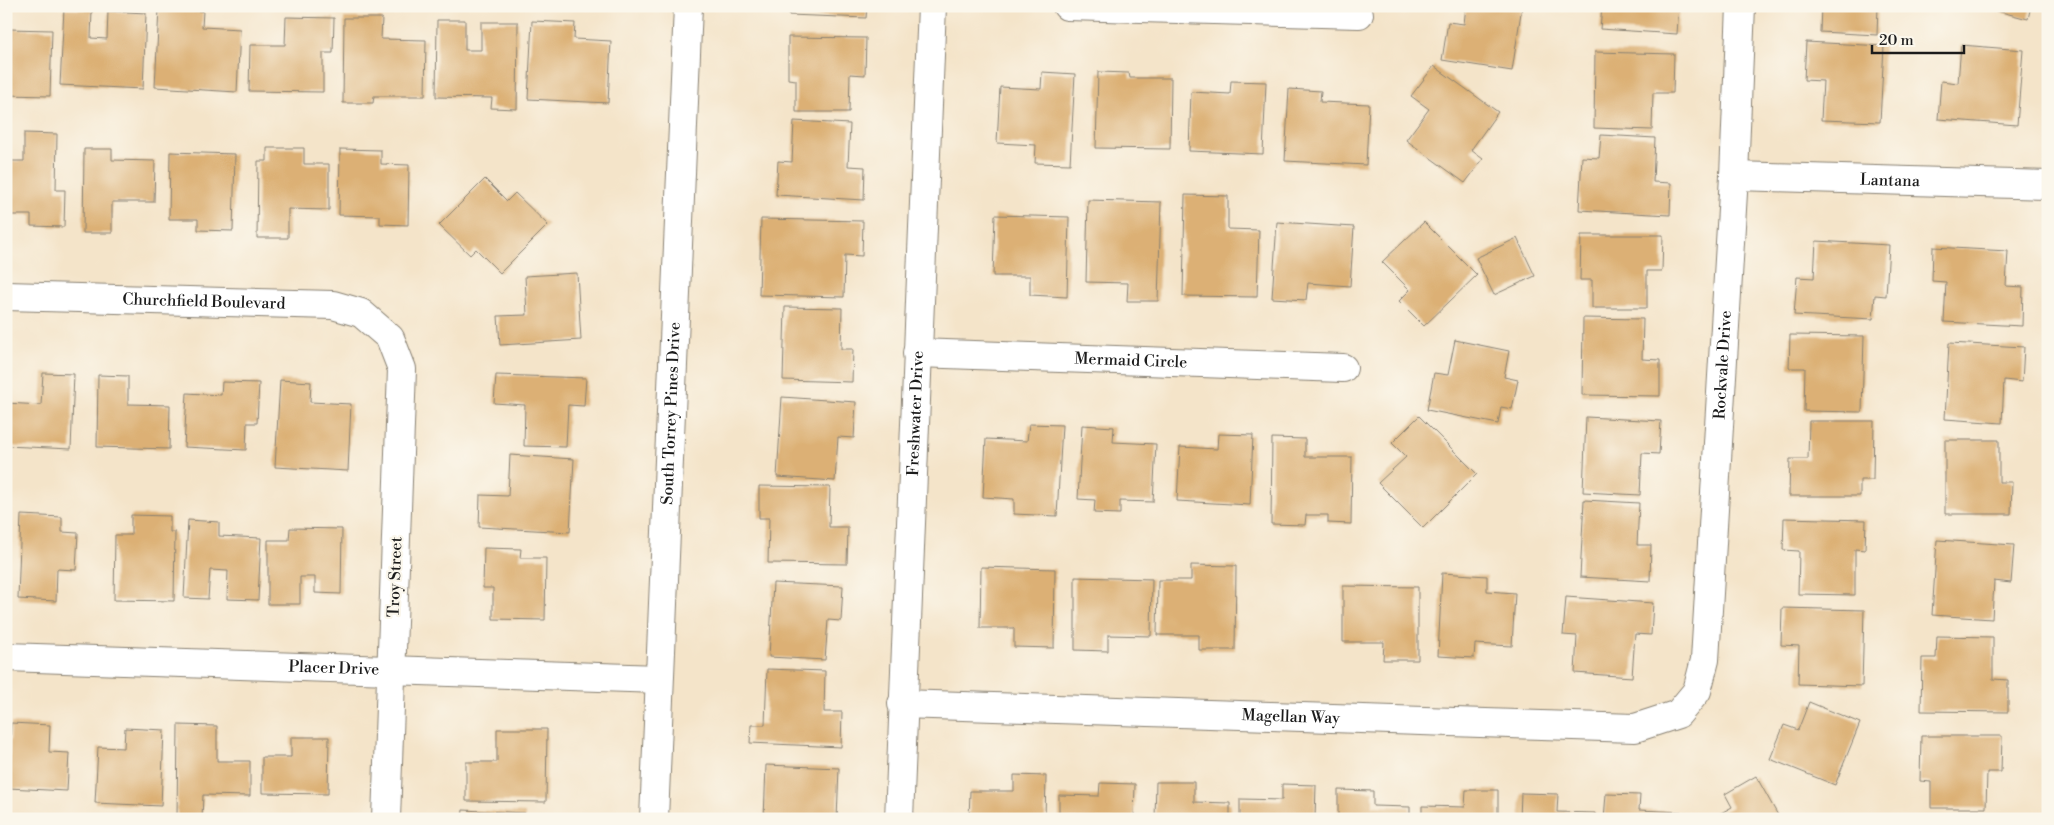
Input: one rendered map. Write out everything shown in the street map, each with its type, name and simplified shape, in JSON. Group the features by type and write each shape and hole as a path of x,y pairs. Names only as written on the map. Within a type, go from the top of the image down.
{"street":[{"name":"South Torrey Pines Drive","path":"654,819 688,6"},
{"name":"Freshwater Drive","path":"899,819 902,704 932,6"},
{"path":"1067,6 1359,14"},
{"name":"Rockvale Drive","path":"1678,714 1697,691 1705,660 1734,176 1741,6"},
{"name":"Lantana","path":"1734,176 2048,185"},
{"name":"Churchfield Boulevard","path":"6,296 333,305 361,313 390,338"},
{"name":"Troy Street","path":"386,819 402,369 390,338"},
{"name":"Mermaid Circle","path":"917,353 1343,368"},
{"name":"Placer Drive","path":"6,656 392,668 659,679"},
{"name":"Magellan Way","path":"902,704 1635,728 1678,714"}],"building":[{"path":"789,6 867,6 866,18 789,15"},
{"path":"1466,6 1522,6 1512,71 1442,60 1448,22 1464,24"},
{"path":"1602,6 1679,6 1677,34 1600,29"},
{"path":"1821,6 1878,6 1877,35 1820,32"},
{"path":"1978,6 2031,6 2028,19"},
{"path":"6,7 9,7 8,29 52,30 50,96 6,95"},
{"path":"64,9 92,10 91,38 107,39 108,11 146,13 143,89 60,85"},
{"path":"159,9 203,11 202,27 240,29 237,92 155,87"},
{"path":"286,17 334,18 333,53 323,53 323,92 249,91 250,45 285,45"},
{"path":"344,18 382,18 381,39 426,40 425,96 374,96 373,103 343,103"},
{"path":"437,20 465,20 465,50 481,50 481,22 518,22 517,109 491,108 492,98 436,97"},
{"path":"532,21 575,23 574,39 611,41 608,103 528,99"},
{"path":"788,37 866,38 865,75 850,74 849,112 796,112 796,80 788,79"},
{"path":"1806,42 1884,46 1880,122 1821,120 1823,81 1804,80"},
{"path":"1961,45 2023,50 2017,125 1938,119 1941,81 1958,83"},
{"path":"1595,52 1674,54 1673,93 1653,93 1652,130 1594,128"},
{"path":"1434,66 1498,112 1471,150 1483,159 1465,183 1406,140 1429,109 1411,96"},
{"path":"1042,72 1075,74 1070,164 1035,163 1036,145 997,143 1000,87 1041,89"},
{"path":"1098,72 1129,73 1130,78 1171,78 1170,149 1096,148"},
{"path":"1231,81 1266,82 1263,154 1189,151 1191,92 1230,94"},
{"path":"1289,89 1321,91 1320,102 1369,104 1366,165 1285,161"},
{"path":"794,121 850,124 848,166 865,167 864,200 776,195 778,161 792,162"},
{"path":"24,133 57,134 56,190 65,190 64,227 31,226 31,215 6,215 6,161 24,161"},
{"path":"1601,135 1655,138 1653,182 1671,183 1670,215 1579,210 1582,157 1599,158"},
{"path":"267,148 304,148 304,164 329,164 329,210 288,209 288,238 257,238 258,161 267,161"},
{"path":"84,149 112,149 112,160 155,161 154,202 112,202 112,233 83,233"},
{"path":"340,149 381,150 381,164 409,165 408,225 380,224 380,216 339,215"},
{"path":"170,152 235,154 233,231 198,230 198,219 169,219"},
{"path":"485,179 507,201 515,193 548,225 500,273 476,249 470,255 439,225"},
{"path":"1185,195 1228,196 1228,229 1259,230 1257,297 1183,296"},
{"path":"1088,200 1161,202 1158,301 1127,301 1128,283 1086,282"},
{"path":"995,215 1069,217 1067,297 1030,295 1030,276 993,276"},
{"path":"761,219 863,221 862,256 845,255 844,297 759,295"},
{"path":"1277,222 1354,227 1350,286 1308,283 1306,300 1272,298"},
{"path":"1424,222 1477,275 1424,326 1399,301 1410,290 1382,262"},
{"path":"1581,235 1663,235 1662,271 1647,271 1647,308 1592,308 1592,280 1580,280"},
{"path":"1517,238 1535,276 1494,295 1476,258"},
{"path":"1816,241 1889,245 1886,296 1875,295 1873,319 1794,315 1797,277 1814,278"},
{"path":"1933,247 2008,251 2006,286 2023,287 2022,326 1944,322 1946,282 1932,281"},
{"path":"577,273 581,340 500,345 498,316 527,315 525,276"},
{"path":"785,307 842,308 841,349 853,349 852,382 783,380"},
{"path":"1583,318 1643,319 1642,359 1660,360 1660,396 1582,395"},
{"path":"1790,335 1864,336 1862,412 1804,411 1805,368 1789,368"},
{"path":"1455,340 1509,351 1504,377 1518,380 1512,409 1501,407 1498,424 1427,410 1434,373 1448,375"},
{"path":"1949,343 2024,347 2022,382 2004,380 2002,423 1945,419"},
{"path":"43,373 74,374 71,449 6,446 6,403 41,405"},
{"path":"98,375 128,376 128,404 170,405 169,449 97,447"},
{"path":"496,375 586,378 584,406 568,405 566,447 524,446 525,405 494,403"},
{"path":"280,380 311,382 310,402 351,404 348,471 275,467"},
{"path":"222,382 259,383 257,423 247,423 246,450 184,447 187,393 221,395"},
{"path":"782,397 856,402 854,438 838,437 835,481 777,477"},
{"path":"1419,416 1477,474 1423,528 1378,483 1406,457 1392,443"},
{"path":"1586,417 1661,421 1659,454 1642,453 1640,495 1583,492"},
{"path":"1809,421 1874,421 1873,480 1860,480 1860,496 1789,496 1790,459 1808,459"},
{"path":"1029,424 1062,425 1057,516 1014,514 1014,499 983,497 986,439 1027,441"},
{"path":"1082,425 1114,427 1113,442 1156,444 1153,502 1120,501 1120,514 1094,513 1095,500 1078,499"},
{"path":"1218,434 1253,435 1250,505 1177,501 1180,447 1217,449"},
{"path":"1272,438 1305,439 1305,457 1352,457 1351,524 1328,523 1328,515 1306,515 1305,525 1271,524"},
{"path":"1945,440 1999,440 1999,482 2012,482 2011,514 1945,514"},
{"path":"510,455 574,459 570,532 479,527 480,495 508,496"},
{"path":"759,486 830,487 829,527 848,527 847,564 768,563 769,518 759,518"},
{"path":"1584,500 1639,503 1637,545 1651,545 1650,581 1580,577"},
{"path":"21,515 62,517 62,532 78,533 76,570 57,569 56,601 18,599"},
{"path":"131,515 170,516 170,532 175,532 174,601 114,600 115,535 131,535"},
{"path":"1784,518 1866,520 1865,550 1855,549 1855,595 1798,594 1799,551 1783,550"},
{"path":"188,520 219,522 219,536 261,538 258,600 227,599 228,571 210,570 208,599 184,598"},
{"path":"290,528 342,529 341,594 315,593 315,577 300,577 300,604 268,604 268,540 289,540"},
{"path":"1937,540 2014,545 2011,583 1994,581 1992,619 1932,615"},
{"path":"484,548 521,549 520,558 546,558 545,620 493,619 493,588 483,588"},
{"path":"1191,565 1236,566 1235,650 1199,650 1199,635 1157,635 1158,580 1191,580"},
{"path":"981,567 1055,569 1054,648 1014,647 1014,628 980,628"},
{"path":"1442,573 1487,576 1487,591 1515,593 1512,646 1475,644 1474,658 1438,656"},
{"path":"1075,577 1152,579 1151,636 1108,635 1108,651 1075,650"},
{"path":"773,583 843,586 841,621 828,620 825,660 769,657"},
{"path":"1343,586 1418,587 1418,660 1383,660 1384,642 1343,642"},
{"path":"1566,597 1653,603 1651,635 1635,634 1632,677 1575,673 1577,636 1563,635"},
{"path":"1782,608 1864,610 1862,686 1798,684 1799,646 1781,645"},
{"path":"1937,636 1993,637 1993,679 2008,680 2008,712 1921,711 1922,658 1936,658"},
{"path":"767,669 825,671 824,712 842,712 841,747 750,743 751,725 765,725"},
{"path":"1809,702 1860,723 1835,785 1770,759 1784,725 1798,730"},
{"path":"11,723 50,725 49,752 69,753 67,791 8,788"},
{"path":"178,725 217,726 217,761 250,761 250,796 203,795 202,819 177,818"},
{"path":"125,728 164,730 161,806 95,803 98,747 124,748"},
{"path":"497,729 547,729 546,802 466,801 466,762 497,762"},
{"path":"1921,736 2002,736 2001,772 1987,772 1986,808 1931,808 1931,782 1920,781"},
{"path":"291,737 329,737 328,794 262,793 262,757 291,757"},
{"path":"766,765 839,768 837,819 764,819"},
{"path":"1014,775 1046,776 1045,819 969,819 970,791 1014,791"},
{"path":"1756,776 1780,819 1710,819 1732,807 1725,794"},
{"path":"1156,782 1194,782 1194,802 1230,803 1230,819 1155,819"},
{"path":"1100,783 1135,784 1134,819 1059,819 1059,795 1099,796"},
{"path":"1282,784 1316,785 1315,819 1240,819 1240,799 1282,800"},
{"path":"1338,790 1373,791 1373,806 1410,807 1410,819 1338,819"},
{"path":"1466,790 1498,790 1498,819 1422,819 1422,806 1465,807"},
{"path":"1521,793 1558,794 1557,812 1595,813 1595,819 1520,819"},
{"path":"1606,794 1640,795 1639,810 1681,812 1681,819 1604,819"},
{"path":"463,810 525,813 525,819 462,819"}]}
